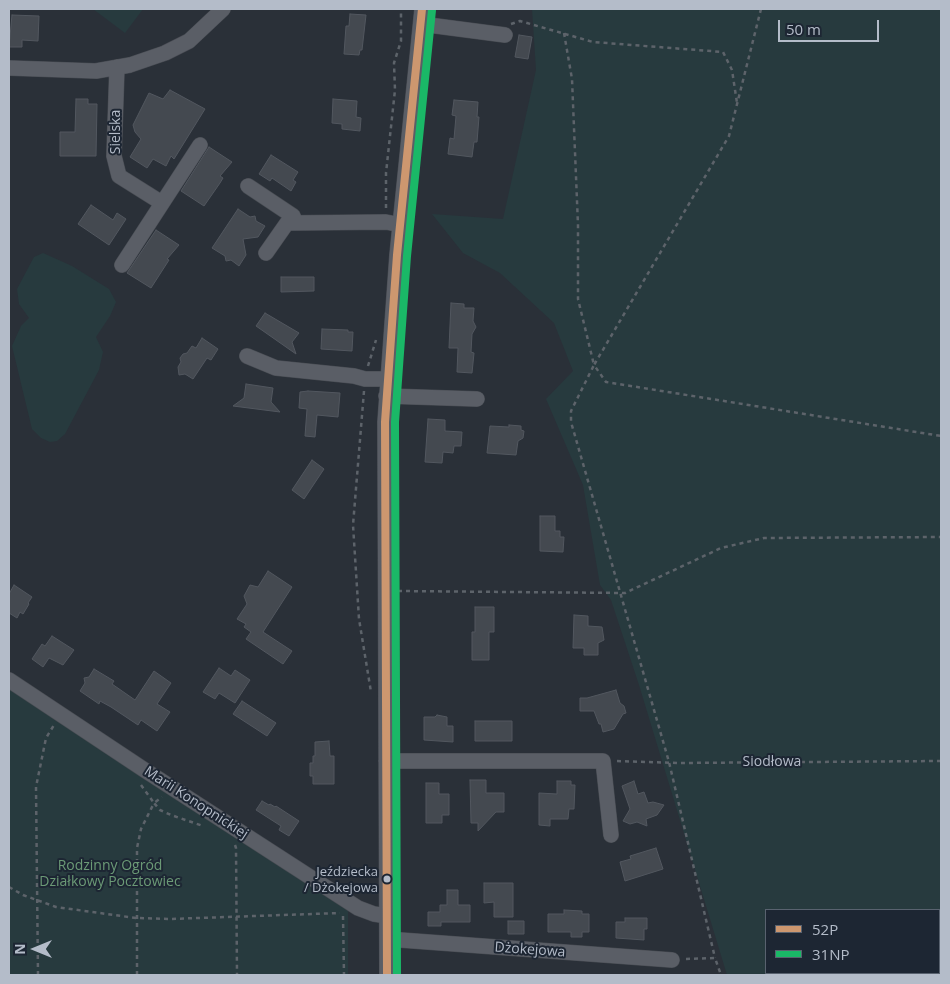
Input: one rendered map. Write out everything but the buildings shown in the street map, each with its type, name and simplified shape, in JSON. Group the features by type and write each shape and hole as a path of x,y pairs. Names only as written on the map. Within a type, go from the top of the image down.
{"street":[{"path":"9,68 96,71 117,67 165,53 189,42 223,9"},
{"path":"387,975 386,396 396,263 421,16 505,35"},
{"name":"Sielska","path":"117,67 114,156 119,176 162,203"},
{"path":"122,265 200,145"},
{"path":"248,186 293,216 295,222"},
{"path":"266,253 287,223 386,222 401,225"},
{"path":"247,356 276,368 354,376 365,379 388,379"},
{"path":"386,396 477,399"},
{"name":"Marii Konopnickiej","path":"9,680 358,908 374,914 387,916"},
{"path":"386,761 603,761 611,835"},
{"name":"Dżokejowa","path":"387,939 672,960"}],"path":[{"path":"721,975 715,958 669,762 571,422 571,411 594,364 729,136 761,9"},
{"path":"488,32 520,21 593,42 722,52 732,70 737,105"},
{"path":"564,33 572,79 578,225 578,299 594,364 606,382 941,436"},
{"path":"386,591 625,594 721,548 764,538 941,537"},
{"path":"38,975 36,787 46,738 56,723"},
{"name":"Siodłowa","path":"603,761 941,761"},
{"path":"137,975 136,848 141,829 154,803 160,810 171,815 212,829"},
{"path":"233,842 236,848 237,975"},
{"path":"9,887 23,895 56,907 136,918 170,919 342,913 344,921 344,975"},
{"path":"672,960 715,958"}],"green space":[{"path":"93,9 143,9 125,33"},
{"path":"532,9 941,9 941,975 727,975 639,685 611,600 600,585 583,485 546,399 573,371 554,323 500,273 463,253 432,214 503,219 536,70"},
{"path":"43,253 72,266 109,289 116,302 110,316 96,337 103,352 99,370 65,434 57,441 50,442 41,438 32,429 12,346 21,326 29,318 19,304 17,289 34,257"},
{"name":"Rodzinny Ogród Działkowy Pocztowiec","path":"9,687 348,907 348,975 9,975"}],"transit line":[{"name":"52P","path":"387,975 385,422 397,255 422,9"},
{"name":"31NP","path":"397,975 395,422 407,256 432,10"}],"place":[{"name":"Jeździecka / Dżokejowa","path":"387,879"}]}
